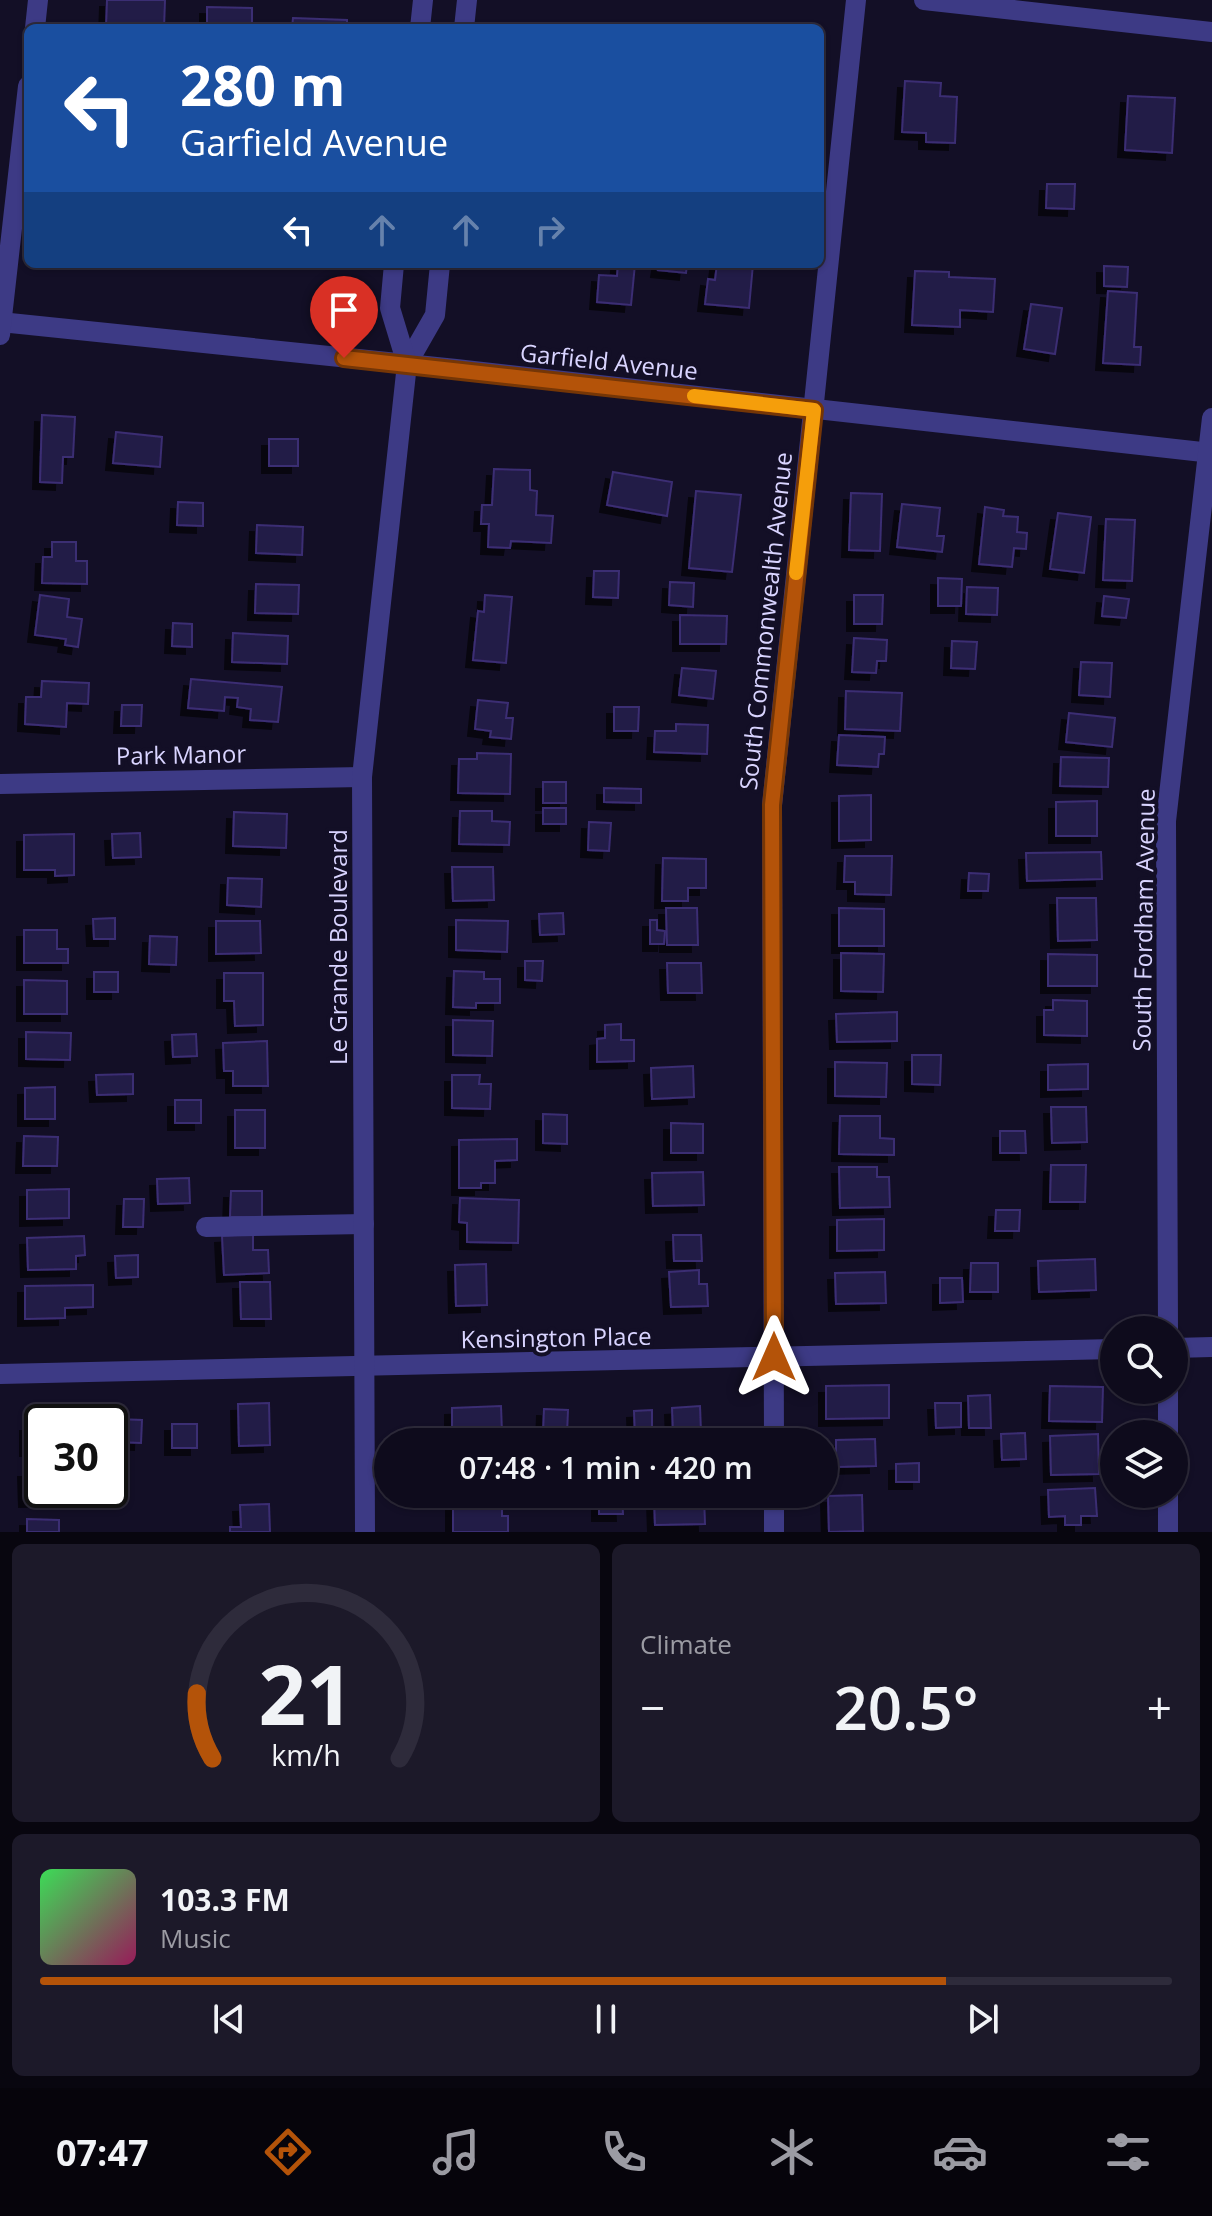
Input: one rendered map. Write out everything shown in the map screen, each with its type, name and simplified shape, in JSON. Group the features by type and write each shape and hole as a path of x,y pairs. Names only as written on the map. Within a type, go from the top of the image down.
{"street":[{"path":"35,24 38,0"},
{"path":"420,24 423,0"},
{"path":"464,24 467,0"},
{"name":"South Commonwealth Avenue","path":"774,1428 772,805 856,0"},
{"path":"924,0 1212,32"},
{"path":"0,327 24,120"},
{"name":"Le Grande Boulevard","path":"365,1532 362,777 407,364 390,308 394,268"},
{"name":"Le Grande Boulevard","path":"407,364 435,315 440,268"},
{"name":"Garfield Avenue","path":"0,327 407,364 1210,453"},
{"name":"South Fordham Avenue","path":"1168,1316 1166,821 1212,418"},
{"name":"Park Manor","path":"0,784 362,777"},
{"path":"206,1227 364,1224"},
{"path":"1188,1348 1212,1347"},
{"name":"Kensington Place","path":"0,1374 1100,1349"},
{"path":"774,1508 774,1532"},
{"path":"1168,1508 1168,1532"}],"building":[{"path":"107,0 165,0 164,24 106,24"},
{"path":"207,7 252,8 252,24 207,24"},
{"path":"293,18 347,20 347,24 292,24"},
{"path":"905,81 941,83 940,96 957,97 955,143 926,142 926,133 902,132"},
{"path":"1128,96 1175,98 1172,153 1125,150"},
{"path":"1047,184 1075,184 1074,209 1046,208"},
{"path":"1104,266 1128,267 1127,287 1104,286"},
{"path":"618,268 635,268 631,305 597,302 599,275 617,276"},
{"path":"658,268 687,268 686,273"},
{"path":"716,268 753,268 749,308 705,304 708,279 715,280"},
{"path":"915,271 949,272 949,277 995,279 993,312 960,310 960,327 912,325"},
{"path":"1108,291 1137,293 1134,347 1141,347 1140,365 1103,363"},
{"path":"1031,304 1062,308 1055,354 1024,349"},
{"path":"42,415 75,417 73,457 63,457 62,483 40,482"},
{"path":"116,432 162,437 160,467 113,463"},
{"path":"269,439 298,439 298,466 269,466"},
{"path":"494,469 530,470 530,490 537,491 536,515 553,516 551,543 511,541 510,548 488,547 489,524 481,524 482,505 492,505"},
{"path":"613,472 672,482 667,516 607,505"},
{"path":"696,491 741,495 732,572 689,568"},
{"path":"851,493 882,494 880,551 849,550"},
{"path":"178,502 203,503 203,526 177,525"},
{"path":"902,504 940,508 937,536 944,536 942,552 897,547"},
{"path":"985,507 1004,510 1003,516 1018,517 1017,532 1027,533 1026,549 1014,548 1012,567 979,564"},
{"path":"1058,513 1091,517 1084,573 1050,569"},
{"path":"1106,519 1135,520 1132,581 1103,580"},
{"path":"257,525 303,527 302,555 256,553"},
{"path":"52,542 76,542 76,561 87,561 87,584 42,583 43,557 52,557"},
{"path":"594,571 619,571 618,598 593,597"},
{"path":"938,578 962,579 961,606 938,606"},
{"path":"670,582 694,583 693,607 669,605"},
{"path":"256,584 299,585 298,614 255,613"},
{"path":"967,587 998,588 997,615 966,614"},
{"path":"40,595 69,599 67,617 82,619 78,647 65,645 66,639 35,635"},
{"path":"485,595 512,597 506,663 473,660 478,611 484,612"},
{"path":"854,595 883,595 882,624 854,624"},
{"path":"1104,596 1129,599 1126,618 1102,616"},
{"path":"680,615 727,616 726,644 680,644"},
{"path":"173,623 192,624 192,647 172,646"},
{"path":"233,633 288,636 287,664 232,662"},
{"path":"854,638 887,640 886,661 877,661 876,673 852,672"},
{"path":"952,641 977,642 975,669 951,668"},
{"path":"1081,662 1112,663 1110,697 1079,695"},
{"path":"682,668 716,671 713,699 679,695"},
{"path":"191,679 282,687 278,722 250,720 251,709 237,707 238,698 225,697 224,711 188,708"},
{"path":"42,681 89,683 88,704 67,703 66,727 25,724 26,697 41,697"},
{"path":"846,691 902,693 900,731 845,729"},
{"path":"478,700 508,703 506,718 513,718 511,739 490,737 491,731 475,729"},
{"path":"122,705 142,705 141,726 121,726"},
{"path":"614,707 639,707 638,731 614,731"},
{"path":"1069,713 1115,718 1112,747 1066,742"},
{"path":"676,724 708,725 707,754 654,752 655,731 676,731"},
{"path":"839,735 885,737 884,754 879,754 878,767 837,765"},
{"path":"477,753 511,754 510,794 458,793 459,759 477,759"},
{"path":"1061,757 1109,758 1108,787 1060,786"},
{"path":"543,782 566,782 566,803 543,803"},
{"path":"604,788 641,789 641,803 604,802"},
{"path":"871,795 871,840 839,841 839,796"},
{"path":"1097,801 1097,836 1056,836 1056,802"},
{"path":"543,808 566,808 566,824 543,824"},
{"path":"460,811 492,811 492,821 510,822 509,845 459,844"},
{"path":"234,812 287,814 286,848 233,846"},
{"path":"589,822 611,823 609,851 588,850"},
{"path":"140,833 141,857 113,858 112,834"},
{"path":"74,834 74,875 55,876 55,870 24,870 24,835"},
{"path":"1101,852 1102,879 1027,881 1026,853"},
{"path":"845,856 892,856 891,895 855,894 855,882 844,882"},
{"path":"663,858 706,859 706,888 688,888 688,901 662,901"},
{"path":"452,867 493,867 494,900 453,901"},
{"path":"969,873 989,874 988,891 968,891"},
{"path":"228,878 262,879 261,907 227,905"},
{"path":"1057,898 1096,898 1097,940 1058,941"},
{"path":"666,908 697,908 698,945 667,945"},
{"path":"839,908 884,909 884,946 839,946"},
{"path":"563,913 564,934 540,935 539,914"},
{"path":"115,918 115,939 94,939 93,919"},
{"path":"456,920 508,921 507,952 456,950"},
{"path":"650,920 657,920 657,930 665,931 664,944 650,944"},
{"path":"216,921 260,921 261,953 216,954"},
{"path":"24,930 57,930 57,949 68,949 68,963 24,963"},
{"path":"150,936 177,937 176,965 149,964"},
{"path":"841,953 884,954 883,992 841,991"},
{"path":"1048,954 1097,955 1097,986 1048,986"},
{"path":"525,961 543,961 542,981 525,980"},
{"path":"667,963 701,963 702,993 668,993"},
{"path":"454,971 484,972 484,979 500,979 500,1003 476,1003 476,1008 453,1007"},
{"path":"94,972 118,972 118,992 94,992"},
{"path":"224,973 263,973 263,1025 235,1026 234,1001 224,1001"},
{"path":"24,980 67,981 67,1014 24,1014"},
{"path":"1053,1000 1087,1001 1087,1036 1044,1035 1044,1010 1053,1010"},
{"path":"897,1012 897,1041 837,1042 836,1014"},
{"path":"453,1020 493,1021 492,1056 453,1055"},
{"path":"621,1024 621,1040 634,1040 634,1061 597,1062 597,1039 605,1038 605,1025"},
{"path":"26,1032 71,1033 70,1060 26,1059"},
{"path":"196,1034 197,1056 173,1057 172,1035"},
{"path":"267,1041 268,1086 233,1086 233,1071 224,1071 223,1043"},
{"path":"912,1055 941,1055 940,1085 912,1084"},
{"path":"835,1062 887,1063 886,1097 835,1096"},
{"path":"1088,1064 1088,1089 1048,1090 1048,1065"},
{"path":"693,1066 694,1097 652,1099 651,1068"},
{"path":"133,1074 133,1094 97,1095 96,1075"},
{"path":"452,1075 480,1075 479,1084 491,1084 490,1109 452,1108"},
{"path":"55,1087 55,1119 25,1119 25,1088"},
{"path":"175,1100 201,1100 201,1123 175,1123"},
{"path":"1051,1107 1086,1107 1087,1142 1052,1143"},
{"path":"235,1110 265,1110 265,1148 235,1148"},
{"path":"543,1114 567,1115 567,1144 543,1143"},
{"path":"840,1116 880,1116 880,1138 894,1139 894,1155 839,1154"},
{"path":"671,1123 703,1124 703,1153 671,1153"},
{"path":"1000,1131 1025,1131 1026,1153 1000,1153"},
{"path":"24,1136 58,1137 57,1166 23,1166"},
{"path":"517,1139 517,1160 495,1161 495,1183 481,1183 481,1188 459,1188 459,1140"},
{"path":"1051,1165 1086,1165 1085,1202 1050,1202"},
{"path":"839,1167 877,1167 877,1177 889,1177 890,1207 840,1208"},
{"path":"703,1172 704,1205 653,1206 652,1173"},
{"path":"189,1178 190,1203 158,1204 157,1179"},
{"path":"69,1189 69,1218 27,1219 27,1190"},
{"path":"231,1191 262,1191 262,1217 230,1217"},
{"path":"460,1198 519,1200 518,1243 467,1242 467,1223 459,1222"},
{"path":"124,1199 144,1199 143,1227 123,1227"},
{"path":"996,1210 1020,1210 1019,1231 995,1231"},
{"path":"884,1219 884,1250 837,1251 837,1220"},
{"path":"253,1234 253,1250 268,1250 269,1273 224,1275 222,1236"},
{"path":"673,1235 701,1235 702,1261 674,1261"},
{"path":"84,1236 85,1255 76,1256 76,1269 28,1270 27,1238"},
{"path":"138,1255 138,1277 116,1278 115,1256"},
{"path":"1095,1259 1096,1290 1039,1292 1038,1261"},
{"path":"971,1263 998,1263 998,1292 970,1292"},
{"path":"486,1264 487,1305 456,1306 455,1265"},
{"path":"699,1270 699,1284 707,1284 708,1306 671,1307 669,1272"},
{"path":"885,1272 886,1303 836,1304 835,1273"},
{"path":"940,1278 962,1278 963,1302 940,1303"},
{"path":"240,1282 270,1282 271,1319 241,1319"},
{"path":"93,1285 93,1307 65,1308 65,1318 25,1319 25,1286"},
{"path":"889,1385 889,1418 826,1419 826,1386"},
{"path":"1050,1386 1100,1387 1100,1404 1103,1404 1100,1422 1049,1421"},
{"path":"990,1395 991,1428 969,1428 968,1396"},
{"path":"269,1403 270,1445 239,1446 238,1404"},
{"path":"935,1403 961,1403 961,1427 936,1428"},
{"path":"501,1406 502,1428 452,1428 452,1408"},
{"path":"700,1406 701,1428 673,1428 672,1408"},
{"path":"544,1409 568,1410 567,1428 543,1428"},
{"path":"652,1410 652,1428 635,1428 634,1411"},
{"path":"128,1419 142,1420 141,1443 128,1442"},
{"path":"172,1424 197,1424 197,1448 172,1448"},
{"path":"1025,1433 1026,1459 1002,1460 1001,1434"},
{"path":"1098,1434 1099,1474 1051,1475 1050,1436"},
{"path":"875,1439 876,1466 838,1467 838,1440"},
{"path":"919,1463 919,1482 896,1482 896,1464"},
{"path":"1095,1488 1097,1516 1081,1516 1081,1525 1065,1525 1065,1516 1049,1517 1048,1490"},
{"path":"862,1495 863,1531 829,1532 828,1508 838,1508 838,1496"},
{"path":"269,1504 270,1532 230,1532 230,1527 241,1527 240,1505"},
{"path":"453,1508 502,1508 502,1516 508,1516 508,1532 453,1532"},
{"path":"599,1508 623,1508 623,1514 599,1514"},
{"path":"654,1508 704,1508 705,1524 655,1525"},
{"path":"27,1519 59,1520 59,1532 27,1532"}],"slow traffic":[{"path":"694,396 814,410 796,573"}],"route":[{"path":"344,358 814,410 772,805 774,1357"}]}
